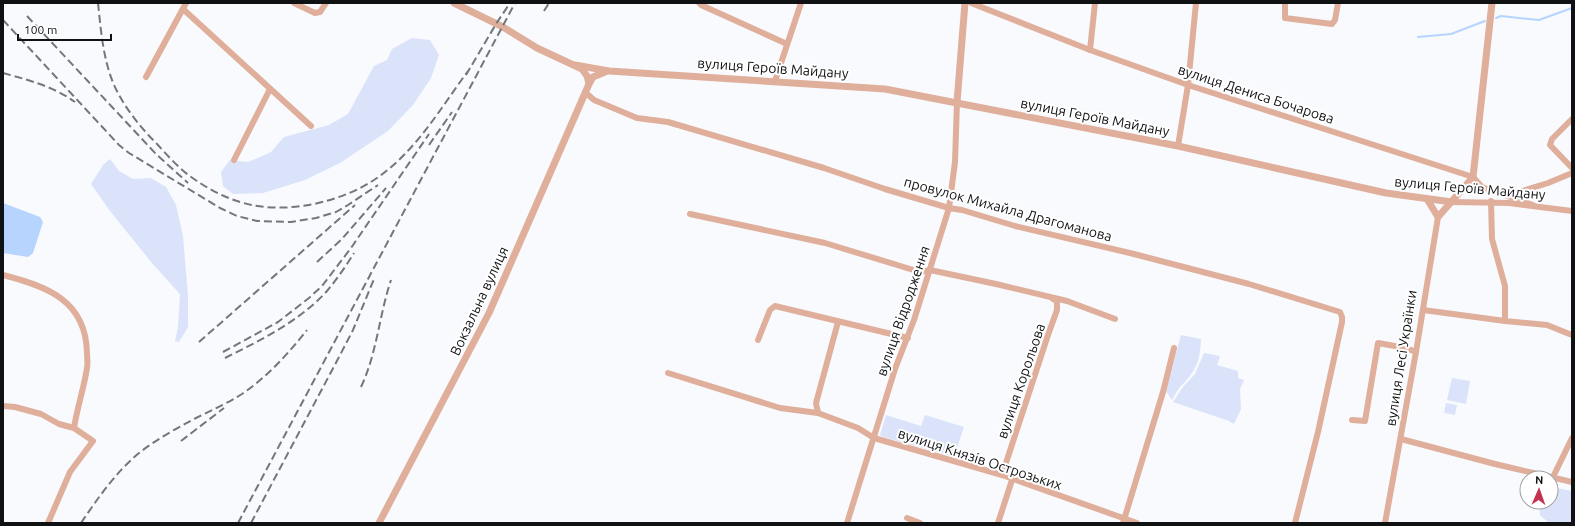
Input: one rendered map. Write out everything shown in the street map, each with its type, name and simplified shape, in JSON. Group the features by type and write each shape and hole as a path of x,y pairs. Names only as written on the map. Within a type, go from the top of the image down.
{"street":[{"path":"146,77 186,3"},
{"path":"294,3 315,13 320,12 326,3"},
{"path":"454,3 503,27 538,48 582,69 588,76 589,84"},
{"path":"699,3 787,44"},
{"path":"776,81 801,3"},
{"path":"957,102 965,3"},
{"name":"вулиця Дениса Бочарова","path":"971,3 1090,50 1188,85 1473,177 1482,187 1533,205"},
{"path":"1090,50 1095,6 1102,3"},
{"path":"1178,146 1188,85 1196,3"},
{"path":"1285,3 1285,18 1332,24 1335,20 1338,3"},
{"path":"1427,199 1438,217 1473,177 1492,3"},
{"path":"183,9 311,126"},
{"name":"вулиця Героїв Майдану","path":"575,65 609,71 885,89 1178,146 1367,189 1452,202 1491,201 1572,211"},
{"path":"589,84 594,77 600,73 609,71"},
{"name":"Вокзальна вулиця","path":"379,523 489,313 589,84"},
{"path":"234,160 270,89"},
{"name":"провулок Михайла Драгоманова","path":"585,92 594,100 637,118 668,122 824,168 949,208 974,213 1015,226 1134,254 1249,284 1340,312 1342,322 1318,432 1295,523"},
{"name":"вулиця Відродження","path":"847,523 949,208 955,162 957,102"},
{"path":"1572,119 1552,139 1550,145 1572,168"},
{"path":"1509,196 1572,173"},
{"path":"1491,201 1492,239 1505,286 1505,321"},
{"path":"690,214 825,243 920,272 930,270 1067,301 1115,319"},
{"name":"вулиця Лесі Українки","path":"1385,523 1401,439 1438,217"},
{"path":"3,275 29,282 47,289 68,304 77,314 83,327 87,342 87,367 74,428"},
{"name":"вулиця Корольова","path":"1002,475 1057,310 1057,301 1050,297"},
{"path":"758,340 770,310 775,306 908,338"},
{"path":"1423,310 1547,325 1572,335"},
{"path":"818,413 816,403 838,322"},
{"path":"1352,420 1365,421 1378,343 1406,348 1416,352"},
{"path":"1124,521 1164,392 1174,348"},
{"name":"вулиця Князів Острозьких","path":"668,373 780,408 818,413 858,428 874,438 1002,475 1124,521 1137,523"},
{"path":"3,406 15,407 40,414 59,424 74,428 93,441 70,472 48,523"},
{"path":"1557,470 1572,438"},
{"path":"1401,439 1522,470"},
{"path":"1559,479 1572,482"},
{"path":"998,523 1012,480"},
{"path":"907,518 920,523"}],"shaded area":[{"path":"412,38 430,40 439,55 431,78 413,105 388,131 340,163 305,180 263,193 233,194 223,186 221,172 230,160 248,162 271,152 284,137 329,125 348,114 374,66 387,60 392,49"},
{"path":"110,159 119,171 133,179 151,178 166,187 176,205 183,236 188,296 188,327 179,342 175,341 178,327 180,294 152,263 110,211 91,184 103,165"},
{"path":"1181,335 1201,339 1200,353 1195,369 1172,400 1166,391"},
{"path":"1204,353 1220,356 1217,365 1238,371 1238,378 1244,380 1240,389 1241,409 1234,424 1173,402 1183,387 1195,374"},
{"path":"1452,378 1470,381 1466,404 1447,400"},
{"path":"1446,403 1457,405 1455,415 1444,413"},
{"path":"886,415 921,426 925,415 964,427 954,457 883,437 880,435"},
{"path":"1559,488 1572,491 1572,523 1549,523 1540,515 1540,510 1559,510"}],"water":[{"path":"3,203 40,217 43,222 33,253 28,257 3,253"}],"waterway":[{"path":"1496,18 1501,16 1539,20 1572,8"},
{"path":"1418,37 1451,34 1485,21"}],"railway":[{"path":"98,3 103,45 110,75 118,93 133,116 171,159 191,177 223,196 252,205 283,208 315,204 331,200 361,188 374,180 389,169 414,144 426,130 468,71"},
{"path":"466,75 510,3"},
{"path":"238,523 515,3"},
{"path":"544,11 549,3"},
{"path":"27,16 156,154 188,183"},
{"path":"3,20 119,145 129,153 220,208 237,216 257,221 291,222 316,218 336,212 378,185"},
{"path":"3,73 49,88 67,96 75,102"},
{"path":"429,145 452,112"},
{"path":"223,352 278,322 322,286 351,248 429,134"},
{"path":"317,262 342,239 386,188"},
{"path":"199,342 355,205"},
{"path":"225,358 266,337 305,312 327,291 354,253"},
{"path":"251,523 353,330 374,279"},
{"path":"361,387 371,361 391,280"},
{"path":"81,523 115,477 139,453 167,434 242,394 277,364 307,330"},
{"path":"181,441 224,408"}]}
